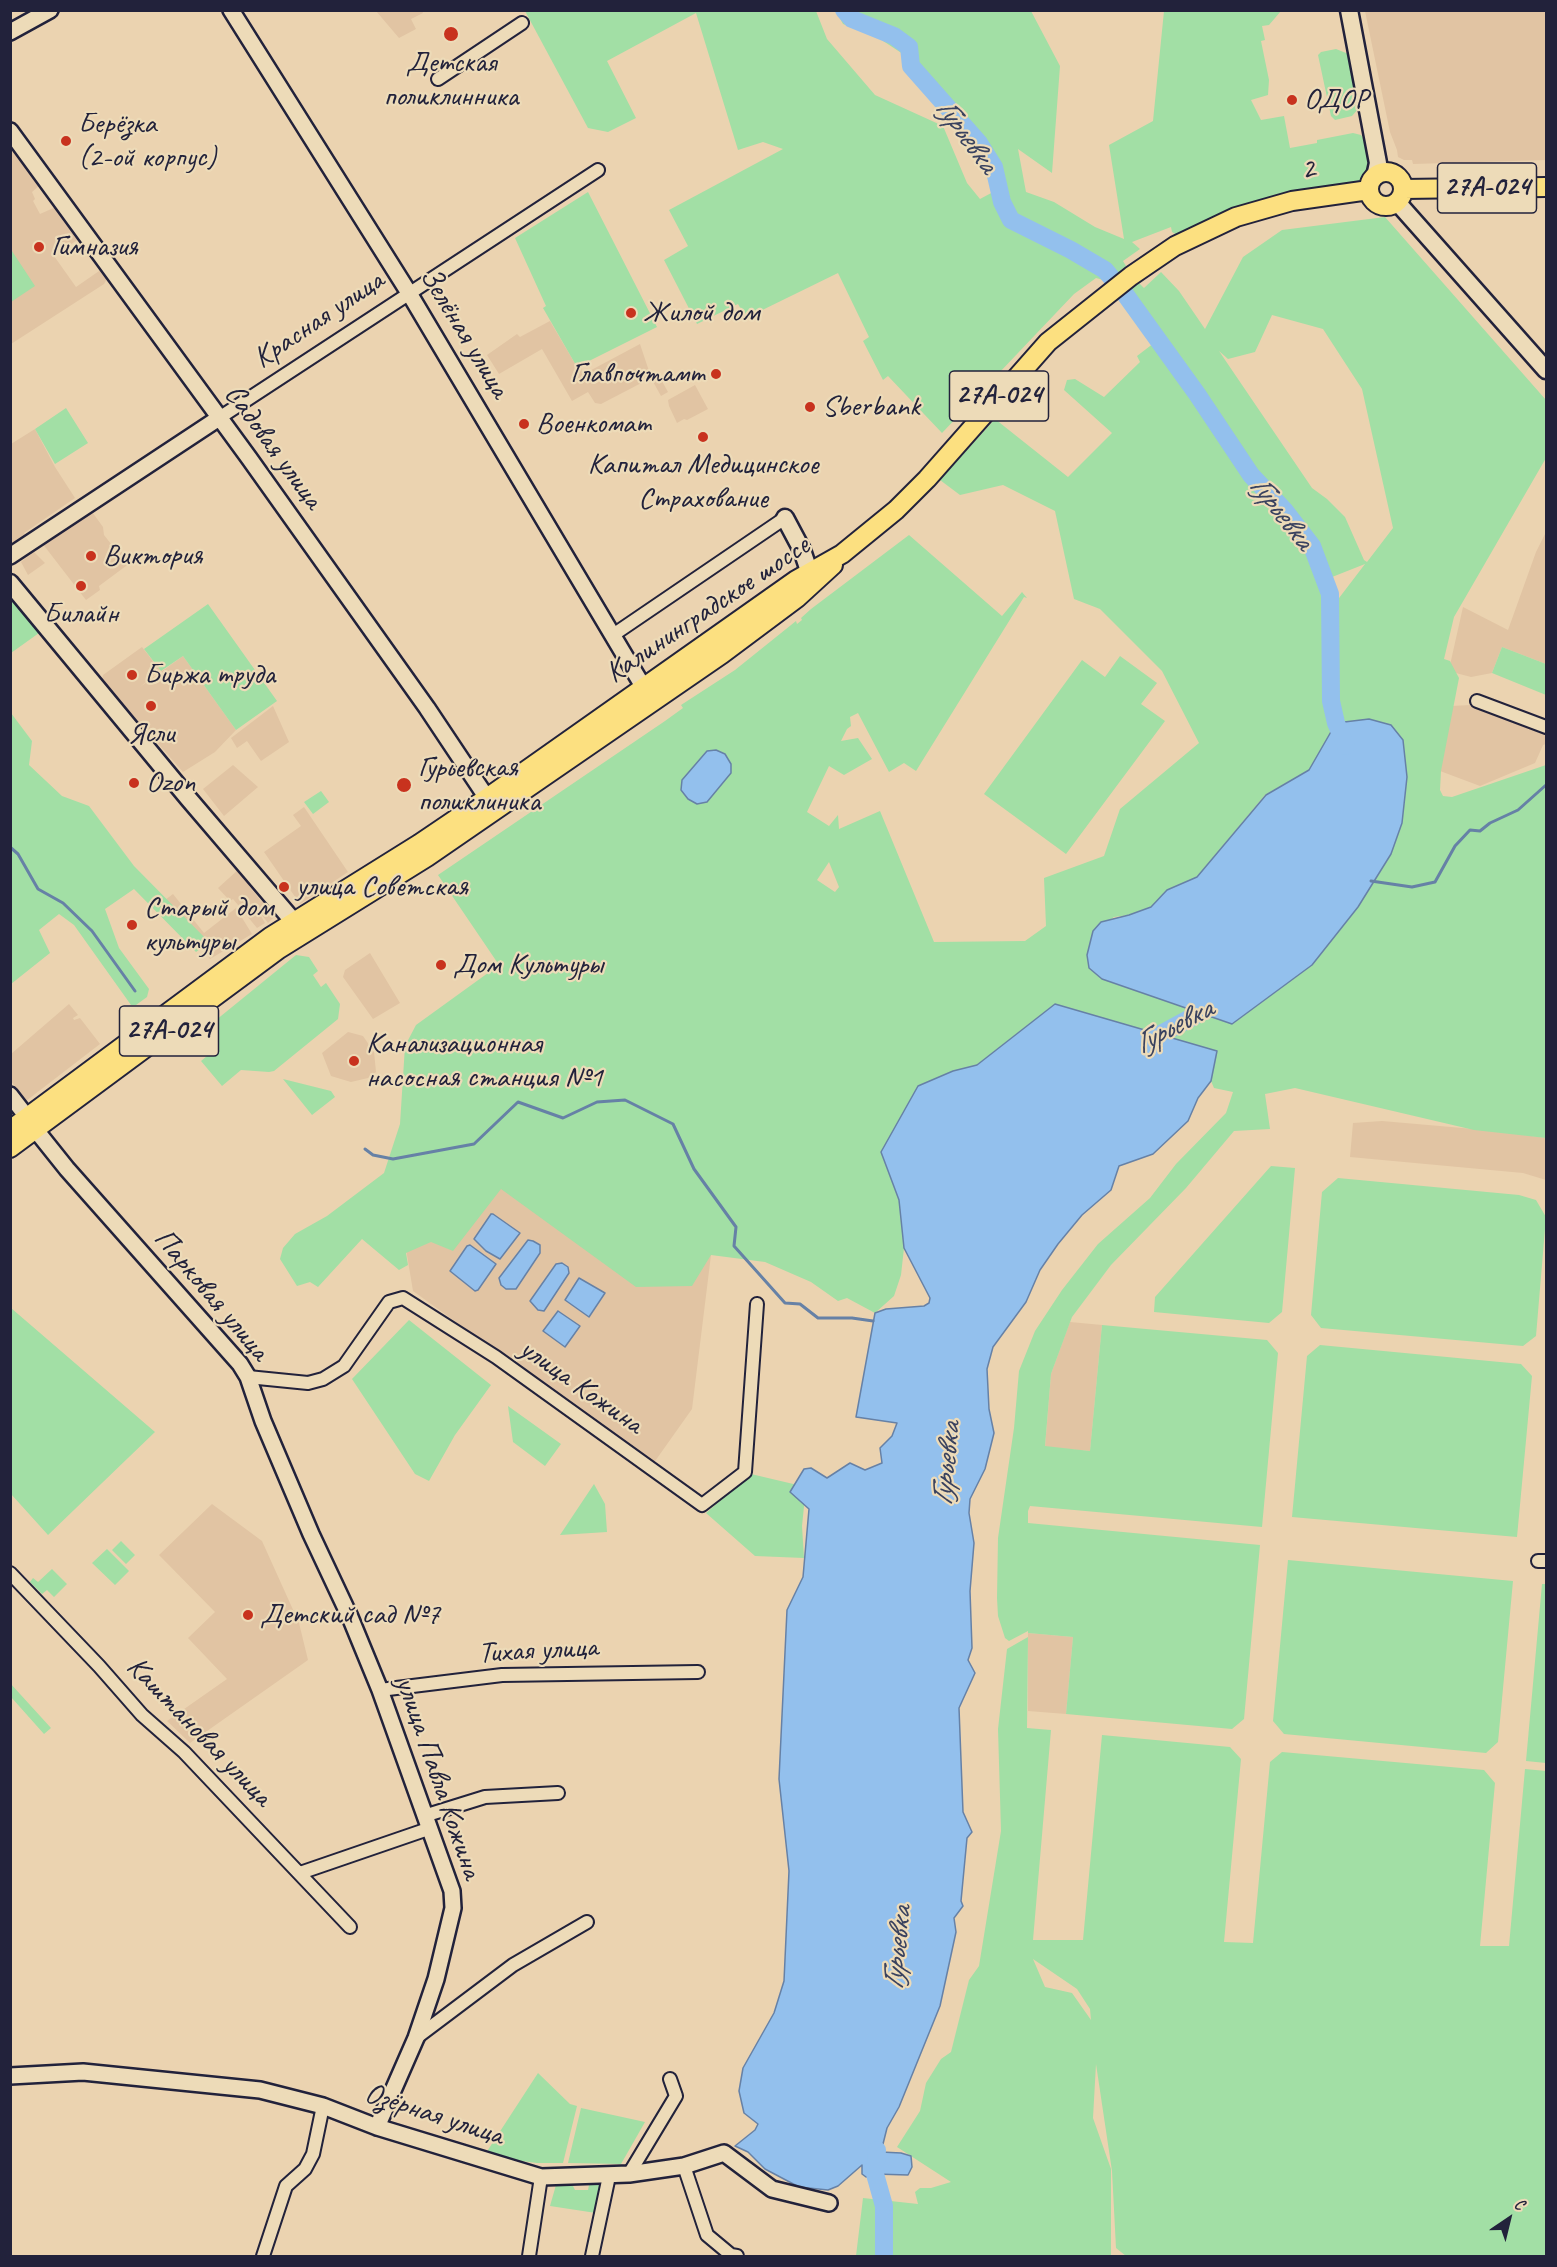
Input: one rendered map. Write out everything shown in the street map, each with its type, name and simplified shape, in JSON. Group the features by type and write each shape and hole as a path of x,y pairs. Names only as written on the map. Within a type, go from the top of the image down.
{"main road":[{"path":"1349,10 1377,176 1370,195 1378,202 1390,205 1401,195"},
{"path":"1377,176 1398,178 1401,195 1410,217 1546,370"},
{"name":"2","path":"1110,292 1175,246 1208,229 1256,210 1377,176"},
{"name":"27А-024","path":"1401,195 1428,188 1546,187"},
{"path":"1410,217 1412,204 1428,188"},
{"name":"Калининградское шоссе","path":"299,928 896,510 927,479 1048,342 1110,292"},
{"path":"785,518 820,562"},
{"name":"27А-024","path":"10,1148 31,1123 270,937 299,928 427,857 722,654 797,598 820,562"},
{"path":"10,583 299,928"},
{"name":"27А-024","path":"10,1130 31,1123"}],"street":[{"path":"10,32 50,10"},
{"name":"Зелёная улица","path":"231,10 409,293 644,688"},
{"path":"438,79 522,23"},
{"name":"Садовая улица","path":"10,131 219,417 427,708 487,798"},
{"name":"Красная улица","path":"10,556 598,170"},
{"path":"613,634 785,518"},
{"path":"1477,701 1546,727"},
{"name":"Парковая улица","path":"10,1095 66,1169 240,1364 248,1377 263,1421 350,1617"},
{"name":"улица Кожина","path":"248,1377 308,1383 323,1379 344,1366 389,1302 403,1298 495,1358 702,1505 745,1472 757,1304"},
{"name":"Каштановая улица","path":"10,1573 99,1666 142,1715 184,1752 350,1927"},
{"name":"улица Павла Кожина","path":"350,1617 380,1690 452,1891 453,1908 436,1979 416,2038 378,2127"},
{"name":"Тихая улица","path":"380,1690 502,1675 698,1672"},
{"path":"300,1874 485,1797 558,1793"},
{"path":"416,2038 513,1965 587,1923"},
{"name":"Озёрная улица","path":"10,2076 83,2072 260,2090 323,2106 378,2127 541,2177 629,2174 684,2166 724,2153 772,2189 829,2203"},
{"path":"629,2174 676,2096 670,2079"},
{"path":"263,2256 286,2186 305,2169 313,2154 323,2106"},
{"path":"684,2166 707,2235 731,2255 737,2256"},
{"path":"592,2256 609,2176"},
{"path":"529,2256 541,2177"}],"shaded area":[{"path":"376,11 422,11 423,13 411,19 416,29 399,38"},
{"path":"1365,11 1546,11 1546,160 1413,164 1412,160 1398,157 1390,132"},
{"name":"Гимназия","path":"10,140 40,181 40,185 32,192 35,199 33,201 40,214 58,206 80,238 54,256 76,287 102,269 108,277 104,284 11,344"},
{"path":"550,321 577,367 581,366 582,375 640,344 651,377 658,374 668,392 661,396 651,378 601,404 595,403 588,392 572,401 542,349 499,374 487,355 517,334 520,337"},
{"path":"695,385 708,409 677,423 668,400"},
{"path":"35,429 75,498 24,533 28,539 13,549 10,545 11,444"},
{"path":"90,509 103,527 104,535 130,563 99,586 100,590 86,600 42,543"},
{"path":"1546,532 1546,664 1502,647 1492,673 1471,677 1452,672 1450,665 1463,607 1508,630 1536,552"},
{"path":"34,552 45,563 28,575 21,562"},
{"path":"142,647 160,670 140,687 183,656 236,730 215,752 183,772 102,680 103,675"},
{"path":"1491,704 1546,727 1546,744 1543,745 1535,763 1480,786 1440,771 1451,706"},
{"path":"273,706 289,742 261,761 247,741 237,748 231,738"},
{"path":"233,765 258,787 224,816 203,789"},
{"path":"304,807 348,872 300,904 264,852 301,826 293,815"},
{"path":"239,869 252,884 249,886 261,901 259,903 265,899 277,914 268,923 255,906 265,923 257,928 233,899 230,901 218,888"},
{"path":"173,894 204,933 236,908 252,934 210,959 165,900"},
{"path":"370,953 400,1003 373,1019 343,977 345,970"},
{"path":"69,1004 78,1015 73,1018 74,1020 80,1018 100,1044 26,1101 11,1081 11,1054"},
{"path":"348,1032 363,1036 374,1052 376,1072 368,1078 351,1082 331,1076 322,1053"},
{"path":"1382,1121 1497,1131 1546,1138 1546,1180 1523,1173 1350,1157 1353,1123"},
{"path":"408,1152 711,1255 692,1409 653,1464 413,1291 394,1177"},
{"path":"1070,1322 1102,1325 1090,1451 1045,1447 1051,1374"},
{"path":"212,1504 262,1541 299,1623 308,1660 190,1743 167,1721 227,1679 188,1638 215,1612 159,1555"},
{"path":"1028,1633 1073,1637 1066,1714 1028,1711"}],"green space":[{"path":"525,11 816,11 827,39 875,95 943,126 967,183 980,199 995,191 993,171 966,133 956,127 933,102 910,69 909,58 877,37 843,24 836,11 1031,11 1060,66 1052,173 1018,149 1026,192 1054,202 1095,227 1124,239 1109,145 1153,121 1164,11 1281,11 1269,25 1262,26 1265,40 1261,41 1269,80 1268,95 1251,100 1261,120 1284,116 1290,148 1353,133 1361,135 1368,144 1371,172 1358,184 1289,193 1234,208 1177,235 1172,232 1171,227 1132,242 1140,249 1123,261 1126,266 1121,270 1134,286 1139,283 1144,288 1161,272 1179,291 1205,329 1243,257 1282,230 1385,217 1546,400 1546,458 1454,617 1444,659 1450,661 1459,678 1441,771 1440,790 1443,796 1452,797 1546,765 1546,1138 1474,1130 1295,1088 1265,1094 1270,1129 1234,1131 1186,1188 1111,1265 1072,1317 1051,1374 1045,1446 1090,1451 1102,1325 1267,1340 1278,1353 1262,1527 1030,1506 1028,1511 1028,1523 1260,1545 1244,1719 1232,1729 1066,1714 1073,1637 1028,1633 1028,1631 1009,1641 1005,1638 998,1616 997,1598 998,1538 1014,1428 1019,1371 1035,1331 1062,1290 1098,1244 1150,1198 1176,1164 1226,1113 1233,1092 1214,1088 1211,1081 1217,1051 1055,1004 977,1065 953,1071 881,1152 899,1200 904,1248 901,1275 894,1296 875,1313 847,1298 838,1301 811,1282 765,1262 711,1255 692,1286 636,1287 501,1189 453,1251 431,1242 406,1253 408,1265 399,1270 362,1239 318,1287 310,1282 297,1286 280,1259 283,1248 295,1234 327,1216 384,1173 400,1124 405,1046 416,1025 499,965 438,875 665,721 683,708 681,705 735,670 796,621 797,624 811,609 909,535 1002,616 1022,592 1027,598 1024,597 916,771 904,763 889,772 858,713 850,717 851,726 841,741 858,738 872,759 844,775 829,766 807,812 829,826 838,815 839,829 880,811 934,942 1025,941 1046,926 1044,878 1104,856 1120,809 1199,743 1162,671 1100,609 1074,599 1055,511 1003,485 960,495 940,480 995,419 1068,477 1112,433 1064,390 1067,380 1075,379 1104,397 1140,362 1137,356 1154,343 1123,301 1121,297 1126,292 1114,276 1107,281 1096,278 1074,294 942,433 888,376 883,380 863,341 869,337 838,273 746,318 738,304 697,324 664,260 688,246 669,210 783,149 763,142 738,150 696,13 607,61 636,118 608,132 588,128","holes":["1272,315 1323,329 1362,389 1393,528 1367,562 1364,560 1345,517 1312,488 1219,351 1228,359 1255,352","1365,564 1336,602 1322,581","1336,723 1407,777 1402,823 1391,854 1360,904 1312,965 1232,1024 1102,979 1089,968 1087,955 1093,932 1114,917 1129,915 1151,907 1167,890 1197,877 1265,795 1309,770","829,862 839,887 835,892 817,880"]},
{"path":"1336,49 1351,55 1359,108 1352,116 1335,120 1331,116 1318,55 1321,52"},
{"path":"588,192 657,327 577,367 543,308 546,306 515,238"},
{"path":"10,248 35,286 11,302 10,302"},
{"path":"66,408 88,443 55,464 35,429"},
{"path":"11,600 39,633 10,653"},
{"path":"208,604 277,701 236,730 183,656 161,671 144,649"},
{"path":"1502,647 1546,664 1546,695 1492,673"},
{"path":"1120,656 1157,683 1141,704 1165,721 1066,854 984,794 1082,660 1105,677"},
{"path":"11,713 32,741 29,765 62,796 89,806 134,866 209,942 196,952 134,889 105,909 119,948 149,989 147,997 136,1005 131,1005 74,925 59,914 39,930 50,953 11,984"},
{"path":"321,791 329,802 313,814 304,802"},
{"path":"296,955 309,957 318,971 313,975 321,987 326,983 340,1004 338,1019 274,1071 241,1070 222,1086 201,1061 218,1047 208,1048 205,1029"},
{"path":"283,1079 331,1091 335,1097 312,1115"},
{"path":"1271,1166 1295,1168 1282,1312 1269,1323 1154,1312 1155,1297"},
{"path":"1338,1178 1519,1195 1536,1200 1546,1217 1536,1336 1523,1346 1321,1328 1311,1315 1322,1192"},
{"path":"11,1308 155,1432 48,1535 11,1494"},
{"path":"409,1320 491,1385 455,1435 429,1481 415,1474 352,1379"},
{"path":"1320,1345 1521,1364 1532,1376 1517,1537 1292,1517 1307,1356"},
{"path":"508,1406 561,1444 545,1466 513,1442"},
{"path":"751,1474 806,1487 802,1526 804,1558 755,1556 706,1513"},
{"path":"594,1484 605,1504 607,1532 560,1535"},
{"path":"121,1541 135,1555 126,1564 112,1550"},
{"path":"107,1549 129,1571 115,1585 92,1563"},
{"path":"1288,1560 1513,1581 1498,1742 1486,1753 1284,1734 1273,1721"},
{"path":"52,1569 67,1584 54,1597 47,1590 42,1594 30,1582 33,1578 38,1582"},
{"path":"1542,1584 1546,1584 1546,1763 1526,1761"},
{"path":"1028,1637 1027,1728 1051,1730 1033,1940 1083,1940 1102,1735 1230,1747 1241,1759 1224,1942 1253,1943 1270,1762 1282,1752 1484,1770 1495,1783 1480,1946 1509,1946 1525,1769 1546,1771 1546,2256 1126,2256 1116,2248 1112,2171 1096,2064 1093,2118 1111,2169 1111,2256 856,2256 863,2198 918,2204 915,2192 920,2188 931,2188 951,2182 897,2147 920,2111 926,2083 941,2059 951,2052 969,1980 979,1966 1001,1831 998,1729 1007,1649","holes":["1033,1959 1077,1989 1090,2009 1091,2020 1072,1993 1045,1987"]},
{"path":"10,1683 51,1728 44,1734 11,1697"},
{"path":"538,2073 570,2104 577,2106 563,2163 537,2163 484,2156"},
{"path":"581,2108 645,2122 621,2164 568,2163"},
{"path":"556,2185 573,2186 575,2190 588,2190 589,2185 601,2185 596,2213 550,2206"}],"water":[{"path":"1369,719 1391,725 1403,740 1407,777 1402,823 1391,854 1358,907 1312,965 1232,1024 1102,979 1089,968 1087,955 1093,931 1101,922 1151,907 1167,890 1197,877 1266,795 1309,770 1336,723"},
{"path":"716,750 725,754 731,764 731,773 707,802 697,804 688,799 681,790 682,780 707,751"},
{"path":"1055,1004 1217,1051 1211,1081 1198,1098 1188,1121 1153,1154 1119,1166 1111,1190 1082,1215 1058,1244 1040,1270 1026,1302 993,1347 987,1369 989,1409 994,1433 985,1469 970,1499 969,1513 974,1543 970,1591 972,1648 968,1660 975,1673 959,1708 963,1812 972,1832 967,1838 961,1901 963,1906 954,1918 956,1932 940,2006 899,2107 887,2128 881,2152 911,2156 912,2167 908,2175 875,2174 866,2177 862,2174 862,2165 838,2186 828,2190 799,2187 765,2169 748,2152 735,2146 755,2130 758,2124 744,2113 739,2091 743,2068 774,2013 784,1981 789,1871 779,1779 787,1610 803,1577 809,1509 790,1492 804,1469 811,1468 827,1478 850,1463 865,1470 882,1463 880,1448 892,1436 897,1423 856,1417 875,1313 886,1309 924,1306 929,1303 930,1298 904,1248 899,1200 881,1152 918,1086 953,1071 977,1065"},
{"path":"491,1214 520,1233 500,1259 486,1251 474,1239"},
{"path":"528,1240 540,1245 540,1253 516,1289 506,1289 501,1285 499,1278"},
{"path":"470,1245 496,1264 475,1291 450,1271"},
{"path":"562,1263 568,1267 569,1273 544,1311 538,1310 530,1301 556,1264"},
{"path":"579,1278 605,1293 589,1317 565,1300"},
{"path":"558,1311 580,1326 565,1347 543,1331"}],"waterway":[{"name":"Гурьевка","path":"844,10 852,19 894,36 909,47 911,66 979,143 994,167 1002,202 1011,220 1105,270 1197,394 1251,475 1285,511 1312,546 1330,594 1331,701 1336,723 1346,746"},
{"path":"1371,881 1412,887 1435,882 1455,846 1470,830 1480,831 1490,823 1518,810 1546,785"},
{"path":"10,847 18,854 38,889 63,903 92,931 135,991"},
{"name":"Гурьевка","path":"1139,1046 1220,1002"},
{"path":"365,1149 373,1155 393,1159 474,1144 518,1102 563,1118 597,1102 625,1100 673,1124 694,1169 736,1227 734,1246 785,1303 800,1304 818,1318 852,1318 873,1321"},
{"name":"Гурьевка","path":"877,2150 875,2174 884,2206 884,2256"}],"place":[{"name":"Детская поликлинника","path":"451,34"},
{"name":"ОДОР","path":"1292,100"},
{"name":"Берёзка (2-ой корпус)","path":"66,141"},
{"name":"Гимназия","path":"39,247"},
{"name":"Жилой дом","path":"631,313"},
{"name":"Главпочтамт","path":"716,374"},
{"name":"Sberbank","path":"810,407"},
{"name":"Военкомат","path":"524,424"},
{"name":"Капитал Медицинское Страхование","path":"703,437"},
{"name":"Виктория","path":"91,556"},
{"name":"Билайн","path":"81,586"},
{"name":"Биржа труда","path":"132,675"},
{"name":"Ясли","path":"151,706"},
{"name":"Ozon","path":"134,783"},
{"name":"Гурьевская поликлиника","path":"404,785"},
{"name":"улица Советская","path":"284,887"},
{"name":"Старый дом культуры","path":"132,925"},
{"name":"Дом Культуры","path":"441,965"},
{"name":"Канализационная насосная станция №1","path":"354,1061"},
{"name":"Детский сад №7","path":"248,1615"}]}
